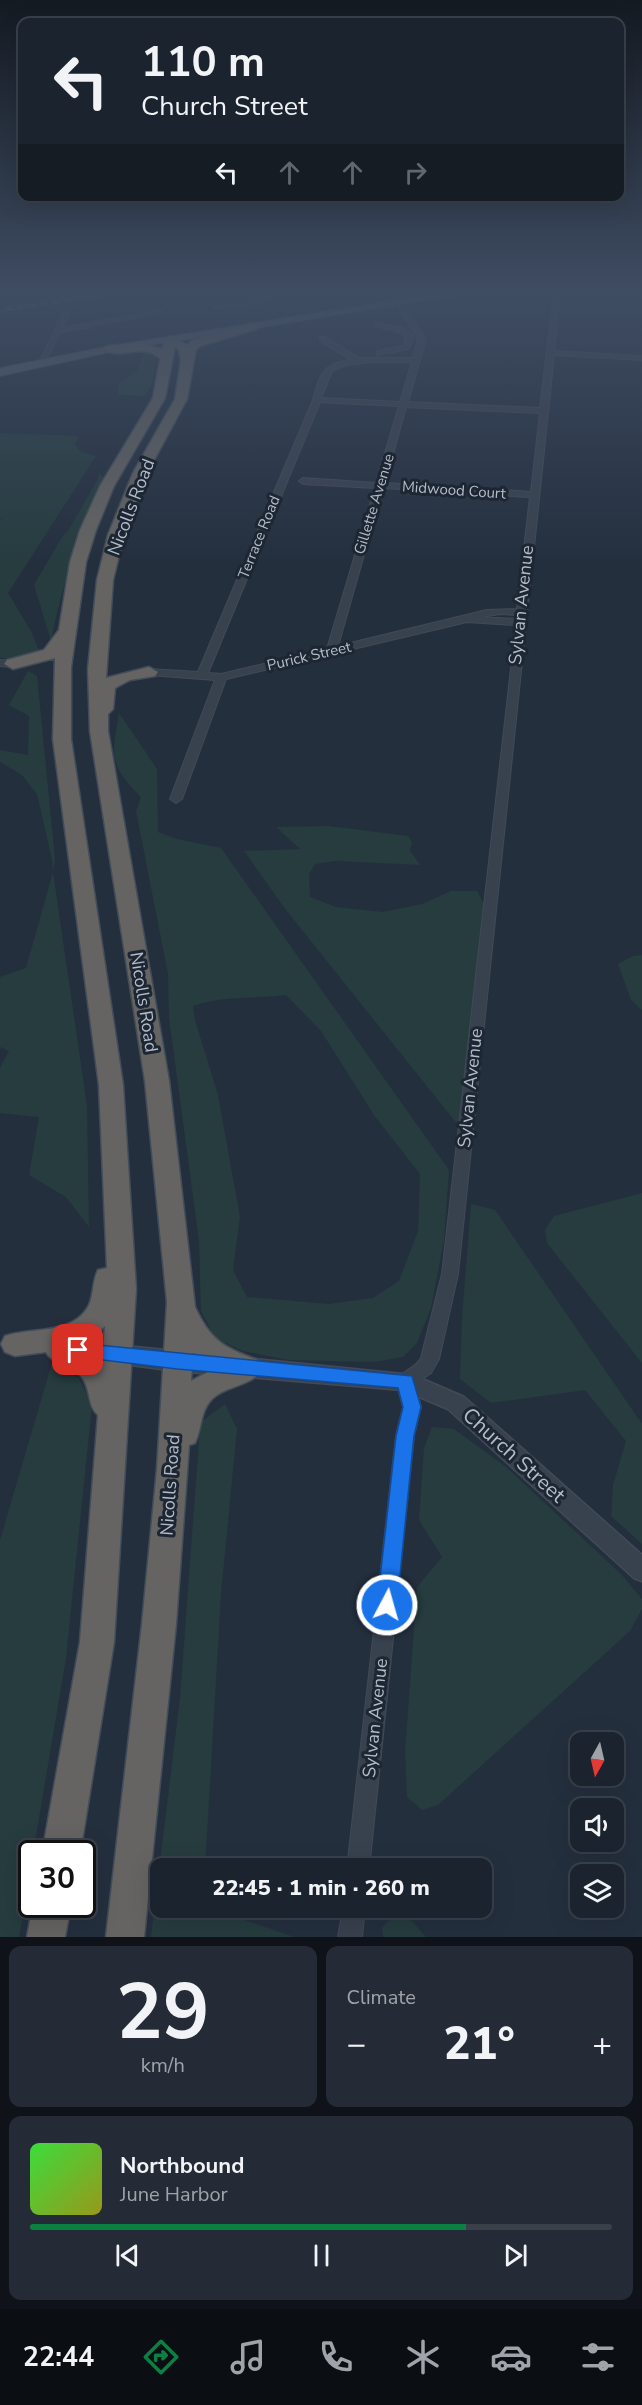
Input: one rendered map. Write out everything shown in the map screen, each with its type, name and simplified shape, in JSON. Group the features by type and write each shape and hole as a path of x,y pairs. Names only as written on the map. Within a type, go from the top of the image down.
{"highway":[{"name":"Nicolls Road","path":"63,1840 97,1642 122,1289 111,1085 62,739 61,691 78,562 88,530 107,486 159,398 164,382"},
{"name":"Nicolls Road","path":"125,1937 159,1624 172,1469 181,1302 157,1081 99,718 97,669 105,580 116,535 140,473 181,399 179,382"},
{"path":"7,663 51,655 58,649 68,626"},
{"path":"100,637 105,640 105,657 114,664 149,672"},
{"path":"7,663 53,673 61,691"},
{"path":"99,718 105,708 105,691 110,683 125,676 149,672"},
{"path":"7,1344 73,1334 92,1324 103,1312 108,1298 109,1186 114,1145"},
{"path":"181,1302 186,1324 195,1339 209,1353 248,1368"},
{"path":"59,1348 81,1358 92,1367 103,1382 107,1409 108,1464"},
{"path":"172,1469 181,1451 186,1419 195,1395 212,1383 248,1368"},
{"path":"46,1937 50,1918"}],"street":[{"name":"Terrace Road","path":"202,675 322,382"},
{"name":"Gillette Avenue","path":"332,650 410,382"},
{"name":"Sylvan Avenue","path":"359,1858 405,1436 412,1407 405,1382 425,1368 430,1359 450,1274 547,382"},
{"path":"317,400 544,411"},
{"name":"Midwood Court","path":"303,481 534,495"},
{"name":"Purick Street","path":"149,672 221,676 467,619 478,614 505,610 520,618"},
{"path":"176,800 221,676"},
{"path":"7,1344 116,1354"},
{"name":"Church Street","path":"116,1354 177,1362 405,1382 456,1403 642,1570"},
{"path":"350,1937 353,1918"}],"green space":[{"path":"122,382 152,382 145,396 118,395 118,385"},
{"path":"0,433 79,436 75,444 79,450 96,456 8,593 31,631 40,653 17,659 0,658 0,520 3,520 0,519"},
{"path":"99,473 104,478 73,558 51,641 34,585 62,537 68,531 98,479"},
{"path":"28,671 37,676 55,859 53,872 37,794 22,775 0,762 0,750 28,755 29,716 9,705"},
{"path":"119,713 157,769 158,832 177,839 221,848 449,1170 444,1240 431,1308 417,1343 403,1357 374,1362 289,1360 243,1351 215,1338 201,1311 199,1241 169,1018 168,974 136,811 141,797 123,776 115,759","holes":["286,995 321,1031 374,1115 420,1174 418,1231 399,1281 373,1298 329,1304 247,1297 233,1270 240,1217 218,1095 195,1020 193,1006 227,999"]},
{"path":"329,826 408,836 412,842 410,850 420,865 336,861 315,864 309,874 310,897 336,907 383,912 422,904 451,891 477,891 484,904 458,1125 286,910 244,851 300,849 276,827"},
{"path":"53,872 87,1106 89,1227 66,1197 29,1175 39,1117 0,1113 0,1068 9,1051 0,1047 0,977 26,968"},
{"path":"642,955 642,1010 631,1000 618,964 633,956"},
{"path":"642,1193 642,1363 547,1243 545,1230 554,1216"},
{"path":"471,1204 495,1210 642,1424 642,1544 611,1516 613,1485 626,1441 585,1390 491,1403 460,1379 462,1317"},
{"path":"52,1363 79,1378 92,1405 66,1658 35,1840 18,1840 18,1918 22,1918 19,1937 0,1937 0,1540"},
{"path":"225,1404 237,1429 221,1594 206,1858 161,1858 180,1698 201,1422"},
{"path":"432,1427 454,1429 506,1467 621,1574 642,1599 642,1609 630,1631 438,1805 422,1810 407,1797 405,1752 417,1587 442,1557 419,1520 424,1448"},
{"path":"153,1918 239,1918 294,1937 151,1937"},
{"path":"391,1918 409,1918 426,1937 383,1937 382,1928"}],"route":[{"path":"78,1350 177,1362 405,1382 412,1407 405,1436 387,1605"}]}
